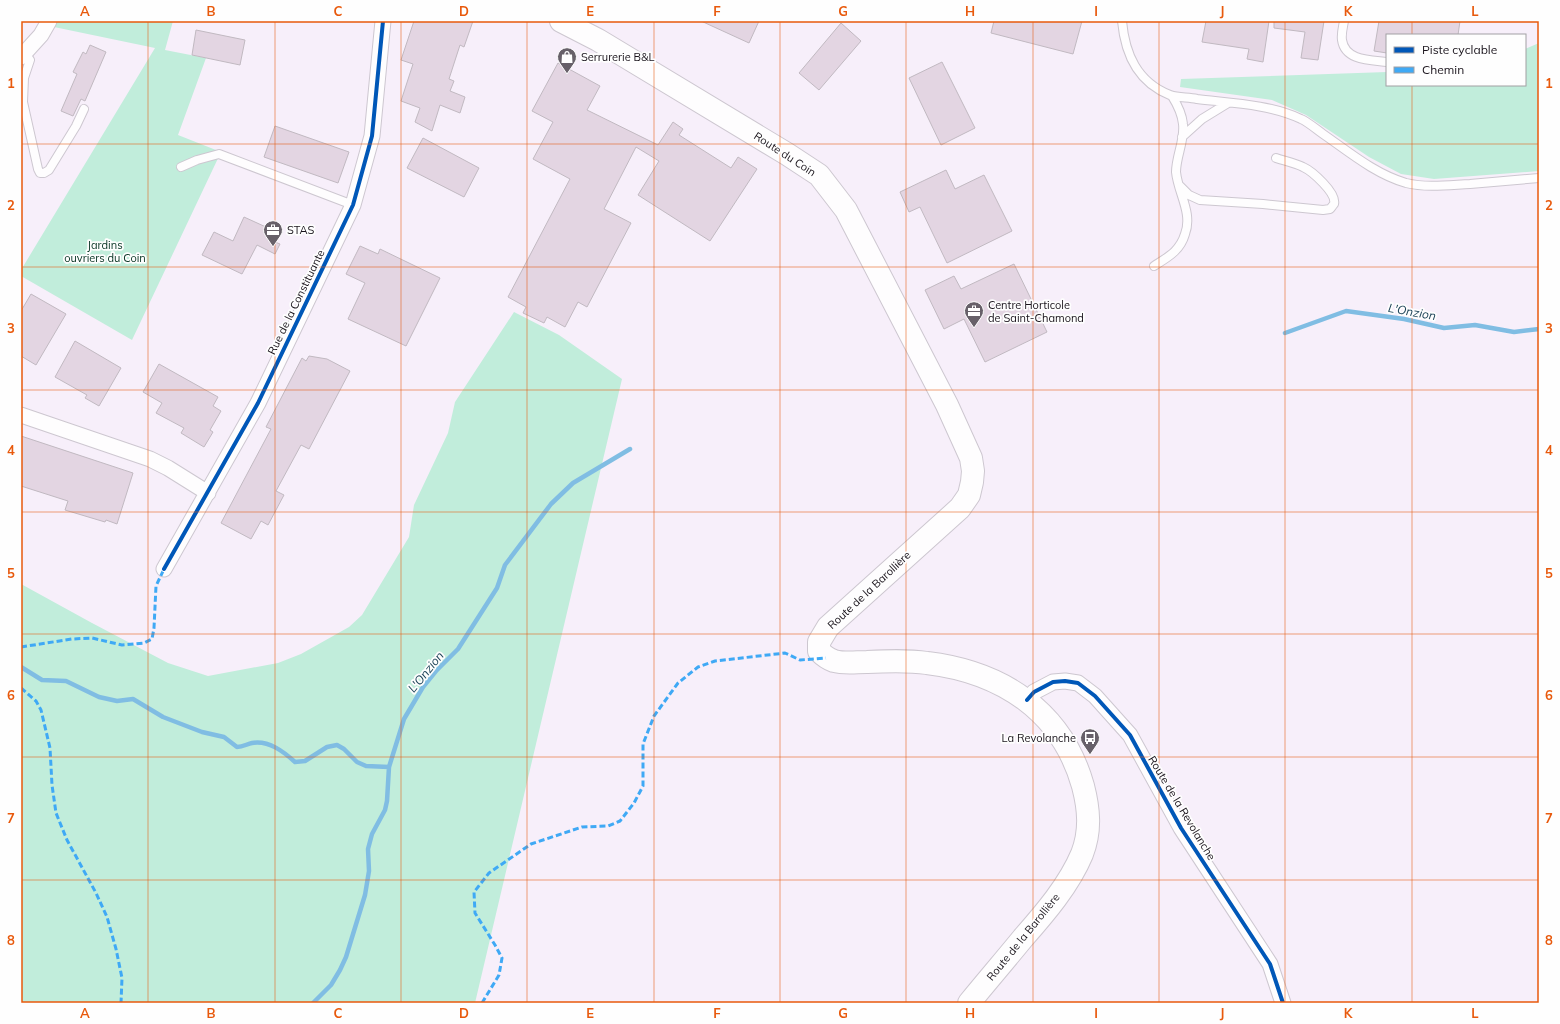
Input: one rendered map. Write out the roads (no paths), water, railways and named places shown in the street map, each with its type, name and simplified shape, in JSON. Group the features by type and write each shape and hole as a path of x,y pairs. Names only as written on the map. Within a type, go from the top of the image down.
{"main road":[{"name":"Route du Coin","path":"561,21 598,40 787,154 819,175 846,210 949,410"},
{"name":"Route de la Barollière","path":"949,410 971,458 973,471 969,495 960,508 828,627 819,642 819,651 826,658 845,663 902,661 927,662 975,673 1002,685 1027,700 1046,717 1063,740 1080,775 1088,805 1088,830 1082,853 1070,876 1046,911 969,1003"}],"street":[{"path":"23,55 41,35 49,21"},
{"name":"Rue de la Constituante","path":"164,570 258,403 353,205 372,136 383,21"},
{"path":"21,415 150,458 208,493"},
{"name":"Route de la Revolanche","path":"1027,700 1034,692 1053,682 1065,680 1078,683 1096,696 1130,735 1181,828 1270,964 1283,1003"}],"lane":[{"path":"1122,21 1125,45 1133,64 1144,78 1157,89 1172,96 1228,103 1281,112 1301,119 1366,164 1388,176 1406,183 1423,186 1445,186 1539,178"},
{"path":"1344,21 1342,39 1344,48 1350,54 1360,59 1386,62"},
{"path":"23,55 30,60 24,78 23,102 38,170 40,172 44,173 49,170 76,126 84,109"},
{"path":"1154,266 1174,253 1182,243 1186,232 1187,216 1176,174 1183,125 1181,114 1172,96"},
{"path":"1182,137 1202,119 1228,103"},
{"path":"180,167 197,160 219,154 353,205"},
{"path":"1180,186 1189,195 1200,200 1323,210 1330,209 1334,204 1334,199 1326,186 1311,171 1293,163 1276,158"}],"waterway":[{"name":"L'Onzion","path":"1285,333 1346,311 1404,319 1444,328 1475,325 1514,332 1539,329"},
{"name":"L'Onzion","path":"313,1003 331,985 346,957 365,895 369,871 368,849 372,834 385,810 389,767 404,719 423,687 436,671 458,649 497,588 505,565 551,504 573,483 630,449"},
{"path":"21,667 42,680 66,681 99,697 117,701 133,699 163,717 202,732 224,737 237,747 252,743 264,743 286,754 295,762 305,761 327,747 337,745 344,749 357,762 366,766 389,767"}],"place":[{"name":"Serrurerie B&L","path":"567,74"},
{"name":"STAS","path":"273,247"},
{"name":"Centre Horticole de Saint-Chamond","path":"974,328"},
{"name":"La Revolanche","path":"1090,755"}],"park label":[{"name":"Jardins ouvriers du Coin","path":"105,251"}]}
